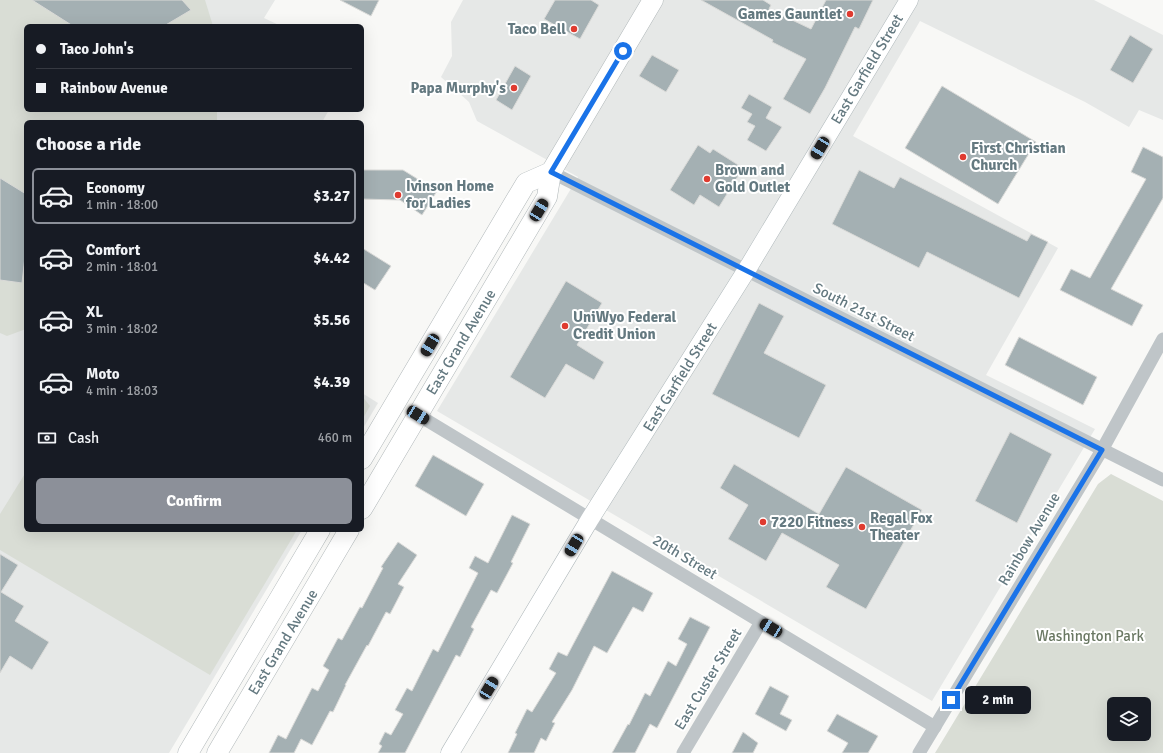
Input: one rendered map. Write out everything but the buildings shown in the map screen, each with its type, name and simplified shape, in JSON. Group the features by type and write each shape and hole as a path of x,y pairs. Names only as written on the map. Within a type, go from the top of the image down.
{"main road":[{"name":"East Grand Avenue","path":"364,506 547,197 551,172 653,0"},
{"name":"East Grand Avenue","path":"364,456 526,183 551,172"},
{"name":"East Grand Avenue","path":"188,753 319,532"},
{"name":"East Grand Avenue","path":"217,753 349,532"}],"street":[{"name":"East Garfield Street","path":"450,753 590,519 746,271 909,0"},
{"name":"South 21st Street","path":"551,172 1163,480"},
{"name":"Rainbow Avenue","path":"919,753 1102,450 1163,339"},
{"name":"20th Street","path":"418,415 935,727"},
{"name":"East Custer Street","path":"683,753 761,622"}],"shaded area":[{"path":"0,0 275,0 264,18 277,24 24,24 24,112 328,112 323,120 24,120 24,532 301,532 169,753 0,753"},
{"path":"463,0 1094,0 1163,35 1163,120 1139,110 1129,127 1085,102 920,21 853,136 1058,248 986,375 1095,429 932,701 437,411 578,177 477,121 469,102 441,77 452,56 451,22"},
{"path":"364,394 378,403 364,427"}],"green space":[{"path":"0,0 205,0 212,24 24,24 24,112 217,112 217,120 24,120 24,330 7,336 0,333"},
{"path":"364,398 370,406 364,416"},
{"name":"Washington Park","path":"1111,474 1163,501 1163,753 935,753 1098,484"},
{"path":"24,475 24,532 296,532 210,675 0,550 0,514"}],"place":[{"name":"Games Gauntlet","path":"850,14"},
{"name":"Taco Bell","path":"574,29"},
{"name":"Papa Murphy's","path":"514,88"},
{"name":"First Christian Church","path":"963,157"},
{"name":"Brown and Gold Outlet","path":"707,179"},
{"name":"Ivinson Home for Ladies","path":"398,195"},
{"name":"UniWyo Federal Credit Union","path":"565,326"},
{"name":"7220 Fitness","path":"763,522"},
{"name":"Regal Fox Theater","path":"862,527"}],"route":[{"path":"623,51 551,172 1102,450 951,700"}]}
